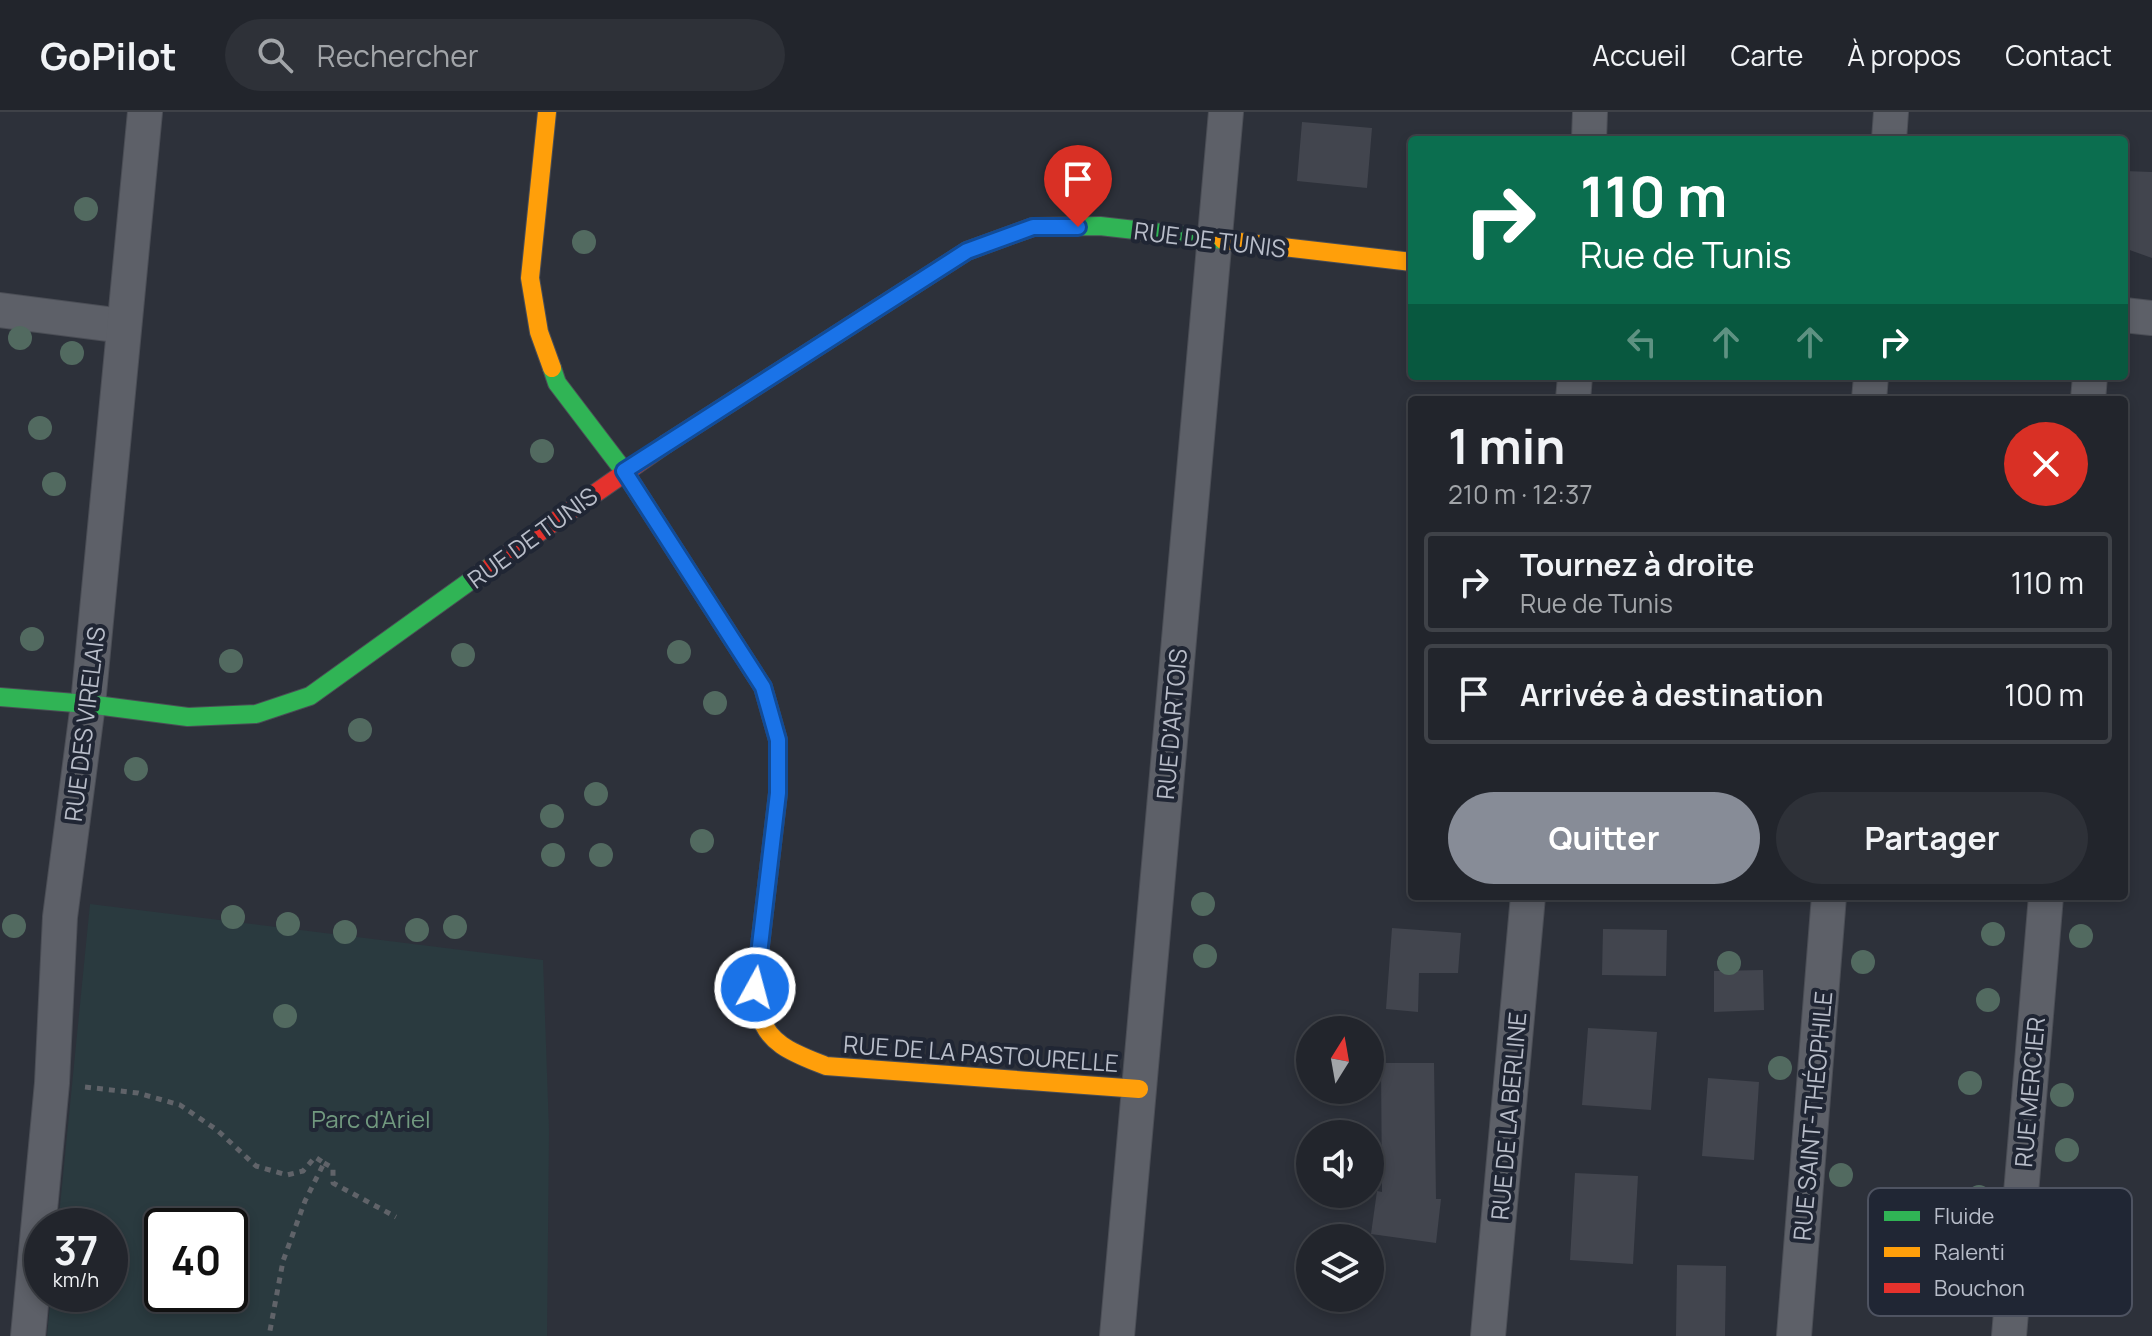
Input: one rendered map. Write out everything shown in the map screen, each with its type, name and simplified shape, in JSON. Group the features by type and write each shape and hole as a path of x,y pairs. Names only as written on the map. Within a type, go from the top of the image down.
{"street":[{"name":"RUE DES VIRELAIS","path":"28,1336 52,1083 60,917 88,704 145,112"},
{"name":"RUE DE LA PASTOURELLE","path":"547,112 530,278 539,332 557,383 624,471 763,687 778,740 778,793 755,988 762,1023 784,1049 826,1066 1139,1089"},
{"name":"RUE D'ARTOIS","path":"1117,1336 1226,112"},
{"path":"1589,136 1590,112"},
{"path":"1889,136 1891,112"},
{"name":"RUE DE TUNIS","path":"0,697 188,717 256,714 310,696 624,471 967,251 1033,227 1100,226 1408,262"},
{"path":"0,310 123,326"},
{"path":"2128,315 2152,318"},
{"name":"RUE DE LA BERLINE","path":"1488,1336 1528,900"},
{"name":"RUE SAINT-THÉOPHILE","path":"1794,1336 1829,900"},
{"name":"RUE MERCIER","path":"2021,1188 2046,900"},
{"name":"RUE MERCIER","path":"2009,1336 2011,1316"}],"path":[{"path":"52,1083 138,1093 180,1105 217,1130 256,1166 287,1175 303,1171 315,1157 333,1168 333,1183 396,1217"},
{"path":"269,1336 283,1261 305,1201 324,1163"}],"green space":[{"name":"Parc d'Ariel","path":"90,904 543,960 549,1130 547,1336 47,1336 49,1312 128,1312 128,1208 60,1208"}],"building":[{"path":"1302,122 1372,128 1367,188 1297,181"},
{"path":"2128,171 2152,172 2152,258 2128,249"},
{"path":"1392,928 1461,933 1458,973 1419,973 1418,1012 1386,1009"},
{"path":"1603,929 1667,930 1666,976 1602,975"},
{"path":"1763,970 1764,1010 1714,1012 1714,971"},
{"path":"1588,1028 1657,1032 1651,1110 1582,1105"},
{"path":"1384,1063 1434,1063 1436,1199 1441,1199 1436,1243 1384,1236 1384,1224 1372,1224 1375,1208 1384,1208 1384,1120 1381,1120"},
{"path":"1708,1078 1759,1082 1754,1160 1702,1156"},
{"path":"1575,1173 1638,1176 1633,1264 1570,1260"},
{"path":"1677,1265 1726,1266 1725,1336 1676,1336"}],"traffic: fast":[{"path":"666,444 967,251 1033,227 1100,226 1223,240"},
{"path":"552,368 557,383 624,471 763,687 778,740 778,793 755,988 760,1013"},
{"path":"0,697 188,717 256,714 310,696 491,566"}],"traffic: slow":[{"path":"547,112 530,278 539,332 552,368"},
{"path":"1223,240 1408,262"},
{"path":"760,1013 763,1024 776,1041 826,1066 1139,1089"}],"traffic: jam":[{"path":"491,566 666,444"}],"route":[{"path":"755,988 778,793 778,740 763,687 624,471 967,251 1033,227 1078,227"}]}
